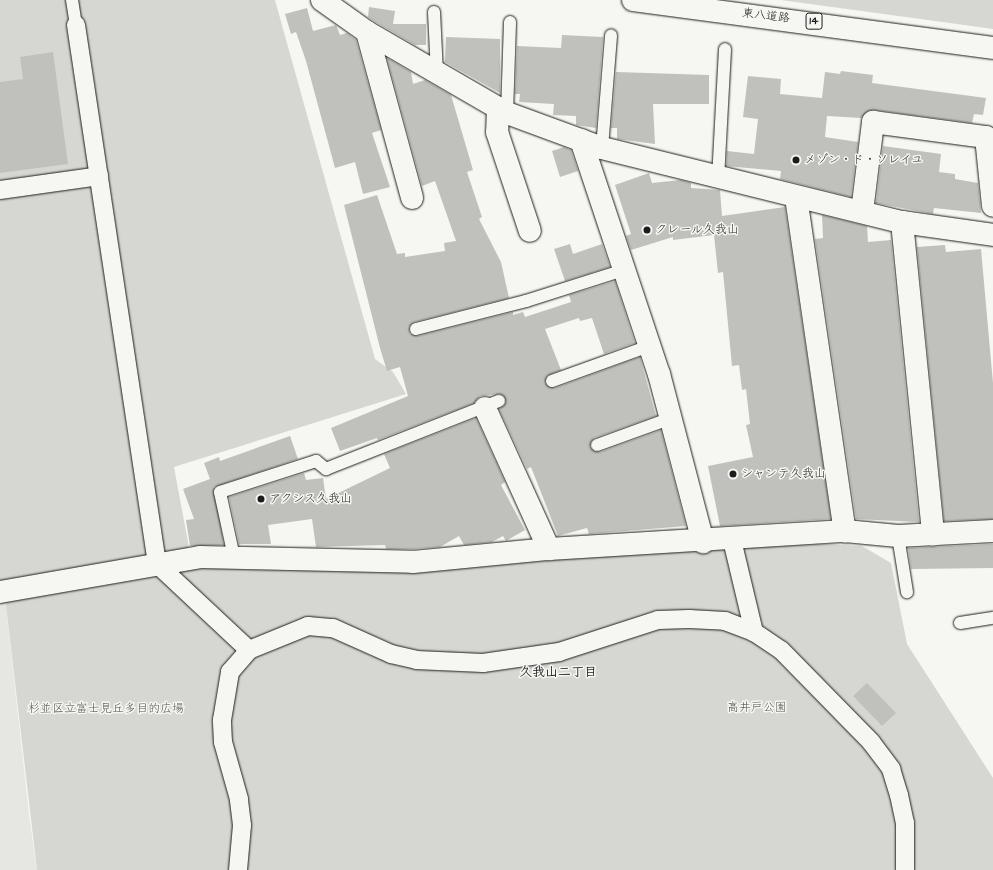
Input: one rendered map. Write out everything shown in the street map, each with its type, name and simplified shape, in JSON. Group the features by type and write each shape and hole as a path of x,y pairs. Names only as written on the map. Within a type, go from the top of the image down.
{"street":[{"path":"322,0 367,32 503,111 602,148 718,179 902,222 993,235"},
{"name":"東八道路","path":"633,0 993,48"},
{"path":"76,25 157,564 249,650"},
{"path":"367,32 412,198"},
{"path":"503,111 497,132 530,231"},
{"path":"862,212 873,122 986,137 993,206"},
{"path":"581,140 649,346 703,542"},
{"path":"0,190 98,176"},
{"path":"796,197 845,531"},
{"path":"902,222 933,534"},
{"path":"492,404 549,549"},
{"path":"0,592 200,557 413,562 549,549 703,542 845,531 898,536 993,531"},
{"path":"732,540 754,632"},
{"path":"238,870 241,818 223,742 222,720 230,672 249,650 308,626 332,628 391,654 454,663 483,663 559,652 658,620 725,621 754,632 781,650 871,742 891,769 905,823 905,870"}],"lane":[{"path":"72,0 76,25"},
{"path":"434,12 437,74"},
{"path":"503,111 510,22"},
{"path":"602,148 611,35"},
{"path":"718,179 725,49"},
{"path":"416,329 526,301 624,270"},
{"path":"552,381 649,346"},
{"path":"234,557 220,492 316,461 326,469 492,404"},
{"path":"597,445 670,419"},
{"path":"898,536 907,592"},
{"path":"960,623 993,618"}],"shaded area":[{"path":"5,597 29,815 37,870 0,870 0,598"}],"green space":[{"path":"0,0 275,0 375,359 393,372 406,394 174,467 190,553 0,585"},
{"path":"781,0 993,0 993,29 957,24"},
{"name":"高井戸公園","path":"824,544 862,546 891,563 907,644 993,778 993,870 37,870 5,597 204,562"}],"building":[{"path":"369,7 395,11 393,24 426,24 426,45 415,45 368,17"},
{"path":"307,8 313,31 336,25 340,35 347,33 356,40 381,130 372,133 390,187 363,194 355,162 335,168 306,61 296,32 291,34 285,14"},
{"path":"562,35 603,37 596,128 576,125 576,116 553,115 554,104 519,102 520,94 515,94 517,46 561,48"},
{"path":"446,37 500,39 500,93 445,62"},
{"path":"53,52 68,164 0,173 0,82 23,79 20,57"},
{"path":"387,58 411,72 413,84 425,80 451,95 473,170 467,172 482,217 479,219 501,262 509,298 414,322 409,327 410,334 418,336 513,312 513,315 523,312 525,317 571,302 569,295 615,281 635,343 604,354 592,318 580,321 579,318 545,329 561,370 547,376 545,383 555,388 640,357 656,416 594,438 590,447 600,452 661,430 686,526 589,534 587,528 558,536 531,467 527,469 499,409 506,402 500,394 480,396 474,403 378,440 377,438 340,451 331,428 408,396 400,367 387,371 344,205 377,195 397,254 405,253 405,257 445,251 444,243 456,241 435,181 422,186"},
{"path":"841,71 873,75 872,83 986,98 983,115 974,114 972,123 875,110 868,111 861,118 827,116 825,137 858,142 851,197 780,179 781,171 726,166 727,151 754,154 758,119 743,117 748,76 781,79 780,94 822,98 825,72 840,74"},
{"path":"616,72 709,75 709,104 653,104 655,144 617,139 617,128 611,128"},
{"path":"883,146 941,154 939,172 955,174 955,179 978,183 981,213 934,208 933,214 876,203"},
{"path":"564,147 571,150 578,171 560,177 552,151"},
{"path":"649,173 652,183 681,180 691,183 691,188 720,190 722,216 785,207 831,519 720,526 708,466 753,457 746,425 750,424 746,389 742,390 739,365 732,366 723,272 718,273 714,235 673,240 673,237 631,250 626,236 631,234 615,185"},
{"path":"822,215 867,226 868,242 891,240 919,522 856,519 815,239 823,238"},
{"path":"570,244 573,254 602,244 610,267 565,281 554,249"},
{"path":"945,245 946,252 981,249 993,383 993,519 944,521 917,247"},
{"path":"476,418 505,482 501,485 525,530 506,541 503,536 492,542 464,545 459,536 440,547 386,549 385,545 316,547 312,519 268,525 271,544 239,544 229,497 304,473 306,480 323,478 326,499 390,468 384,454"},
{"path":"290,436 298,459 214,487 224,545 190,546 186,520 194,519 183,489 210,479 204,463 219,457 220,461"},
{"path":"993,544 993,568 911,569 908,548"},
{"path":"867,683 896,713 882,726 853,696"}],"place":[{"name":"メゾン・ド・ソレイユ","path":"796,160"},
{"name":"クレール久我山","path":"647,230"},
{"name":"シャンテ久我山","path":"733,474"},
{"name":"アクシス久我山","path":"261,499"}],"district":[{"name":"久我山二丁目","path":"558,672"}],"park label":[{"name":"杉並区立富士見丘多目的広場","path":"106,709"}]}
